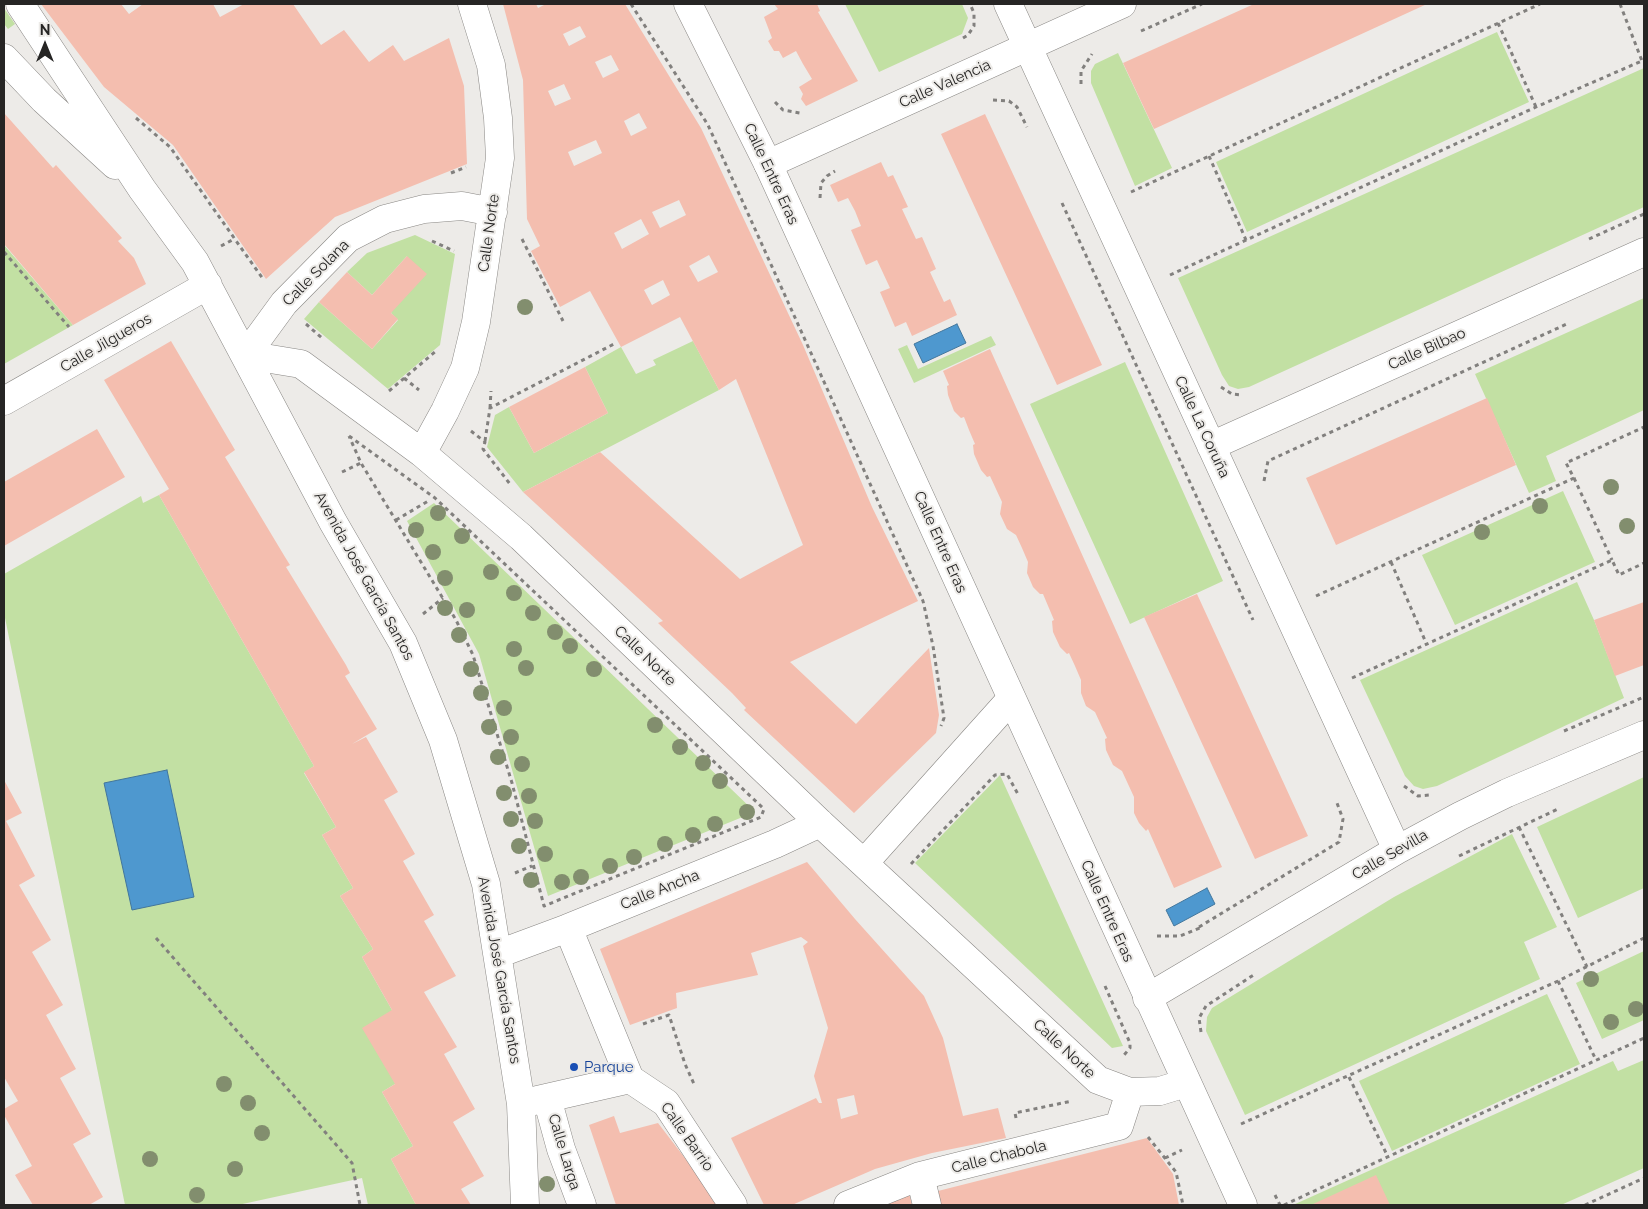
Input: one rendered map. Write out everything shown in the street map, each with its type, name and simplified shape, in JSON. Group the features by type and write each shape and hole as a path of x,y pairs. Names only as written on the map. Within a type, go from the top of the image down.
{"street":[{"name":"Avenida José García Santos","path":"20,4 142,189 195,262 333,522 403,643 443,740 486,884 521,1104 525,1205"},
{"name":"Calle Norte","path":"422,453 446,411 465,368 476,322 500,158 498,118 491,65 472,4"},
{"name":"Calle Entre Eras","path":"688,4 768,164 1186,1083"},
{"name":"Calle La Coruña","path":"1008,4 1397,850"},
{"name":"Calle Valencia","path":"768,164 1122,4"},
{"name":"Avenida José García Santos","path":"4,58 80,134 142,189"},
{"name":"Calle Solana","path":"246,355 284,303 348,238 385,219 424,209 462,206 493,212"},
{"name":"Calle Bilbao","path":"1211,446 1644,252"},
{"name":"Calle Jilgueros","path":"4,402 208,286"},
{"name":"Calle Norte","path":"246,355 301,364 422,453 521,537 864,864 1098,1080 1130,1092 1160,1091 1186,1083"},
{"path":"864,864 1011,699"},
{"name":"Calle Sevilla","path":"1147,998 1397,850 1507,793 1644,735"},
{"name":"Calle Ancha","path":"498,954 568,928 776,844 820,822"},
{"path":"521,1104 630,1079 568,928"},
{"name":"Calle Barrio","path":"630,1079 666,1103 733,1205"},
{"path":"1186,1083 1243,1205"},
{"name":"Calle Chabola","path":"848,1205 920,1176 1119,1126 1130,1092"},
{"name":"Calle Larga","path":"547,1098 561,1149 582,1205"},
{"path":"920,1176 927,1205"}],"path":[{"path":"630,4 708,125 923,601 933,646 944,718 939,734"},
{"path":"961,40 968,35 974,26 974,13 970,4"},
{"path":"1139,32 1202,4"},
{"path":"1131,192 1540,4"},
{"path":"1170,274 1536,107 1643,61 1620,4"},
{"path":"1498,23 1536,107"},
{"path":"1085,92 1082,86 1081,71 1089,56 1097,52"},
{"path":"987,103 996,99 1009,101 1017,107 1030,135"},
{"path":"134,116 170,147 265,282"},
{"path":"1208,156 1246,240"},
{"path":"450,174 471,165"},
{"path":"1127,183 1135,201"},
{"path":"1059,198 1255,623"},
{"path":"1582,242 1644,214"},
{"path":"520,236 563,321"},
{"path":"423,237 457,252"},
{"path":"4,252 72,330 63,335"},
{"path":"1166,267 1174,283"},
{"path":"301,320 330,344"},
{"path":"1265,483 1268,461 1573,322"},
{"path":"485,442 490,408 614,344"},
{"path":"381,386 388,392 442,346"},
{"path":"1219,384 1222,389 1232,394 1244,396"},
{"path":"1644,427 1566,463 1619,575 1644,564"},
{"path":"349,436 435,498 764,809 761,817 544,906 512,783 472,655 456,620 361,463 349,436"},
{"path":"1315,596 1574,478"},
{"path":"396,520 435,498"},
{"path":"1352,678 1612,560"},
{"path":"1391,562 1427,645"},
{"path":"1311,587 1319,605"},
{"path":"1348,670 1356,686"},
{"path":"1563,732 1644,697"},
{"path":"918,871 910,864 995,775 1007,774 1019,798"},
{"path":"1400,780 1418,796 1437,792"},
{"path":"1153,933 1159,937 1180,936 1199,927 1339,842 1343,819 1334,795"},
{"path":"1453,859 1561,808"},
{"path":"1519,827 1587,967"},
{"path":"1199,927 1236,986"},
{"path":"156,938 352,1163 360,1205"},
{"path":"1165,1158 1211,1136 1349,1077 1558,981 1644,938"},
{"path":"1205,1040 1199,1018 1206,1006 1260,971"},
{"path":"1558,981 1596,1060"},
{"path":"1103,982 1130,1043 1130,1048 1124,1055 1118,1055"},
{"path":"642,1024 668,1015"},
{"path":"1284,1205 1644,1038"},
{"path":"1349,1077 1388,1157"},
{"path":"1238,1114 1246,1131"},
{"path":"1585,1205 1644,1178"},
{"path":"1272,1189 1280,1205"}],"green space":[{"path":"845,4 962,4 968,18 962,34 879,72"},
{"path":"4,8 15,24 8,29 4,24"},
{"path":"1497,32 1529,102 1247,232 1216,162"},
{"path":"1118,53 1172,168 1135,186 1091,83 1091,71 1095,64"},
{"path":"1644,68 1644,207 1249,387 1238,389 1229,386 1222,375 1178,278"},
{"path":"415,235 455,254 440,345 388,389 304,319 319,302 372,349 398,320 391,313 407,256 372,295 347,272 367,253"},
{"path":"4,245 73,325 4,364"},
{"path":"1644,298 1644,410 1546,456 1556,481 1529,493 1475,374"},
{"path":"991,336 996,345 914,383 898,349 907,345 918,369"},
{"path":"693,341 719,390 523,492 487,447 495,415 509,407 534,453 608,413 585,367 621,347 636,374 656,365 653,360"},
{"path":"1125,362 1223,581 1130,624 1030,404"},
{"path":"1563,491 1595,562 1455,625 1422,555"},
{"path":"159,495 314,766 304,773 336,827 322,835 353,888 340,896 373,949 362,957 392,1010 395,1084 382,1092 413,1146 391,1159 416,1205 368,1205 362,1178 238,1205 125,1205 4,613 4,574 141,496 143,503"},
{"path":"434,503 755,812 548,896 479,654 407,521"},
{"path":"1577,582 1624,698 1437,786 1423,789 1414,786 1405,776 1360,680"},
{"path":"1000,775 1123,1046 1112,1048 915,863"},
{"path":"1644,777 1644,888 1578,918 1537,827"},
{"path":"1512,834 1557,927 1524,942 1540,979 1245,1115 1206,1031 1207,1017 1212,1008 1394,897"},
{"path":"1644,951 1644,1020 1602,1039 1576,983"},
{"path":"1547,994 1580,1064 1392,1151 1359,1081"},
{"path":"1644,1060 1644,1168 1561,1205 1293,1205 1613,1061 1618,1071"}],"water":[{"path":"957,324 966,343 923,363 914,344"},
{"path":"167,770 194,897 132,910 104,783"},
{"path":"1207,888 1215,904 1174,926 1166,910"}],"building":[{"path":"41,4 121,4 129,14 143,4 213,4 220,17 244,4 293,4 321,45 344,30 369,62 393,45 404,61 449,38 464,86 467,164 335,217 266,279 173,145 104,87"},
{"path":"503,4 536,4 538,8 546,4 625,4 701,128 803,345 872,507 918,601 790,662 856,724 929,648 939,715 936,733 854,813 744,710 746,708 732,693 658,623 663,621 523,492 600,452 740,579 803,545 736,379 719,390 680,317 621,347 590,291 560,307 531,251 540,246 527,219 523,80","holes":["580,26 586,37 569,46 563,34","611,55 619,70 603,78 595,62","564,84 571,99 555,106 548,91","639,113 647,128 631,136 624,121","596,140 602,153 574,166 568,152","679,200 686,215 660,228 652,212","641,219 649,234 622,249 614,233","709,255 718,272 698,282 689,266","663,280 670,295 652,305 644,290"]},
{"path":"774,4 817,4 820,11 818,12 858,81 806,106 801,99 803,94 799,87 812,79 796,51 783,58 779,51 774,51 768,41 772,38 764,17 778,9"},
{"path":"1254,4 1427,4 1154,129 1123,63"},
{"path":"4,113 53,168 56,165 122,238 118,241 134,258 146,284 73,325 4,244"},
{"path":"985,114 1102,365 1057,385 941,134"},
{"path":"881,162 888,177 893,175 908,207 902,209 916,239 922,237 936,269 930,272 944,302 950,299 957,315 912,336 906,322 895,327 880,292 890,288 877,260 866,265 851,230 861,226 855,211 848,198 838,202 830,185"},
{"path":"407,256 427,274 391,313 398,319 372,349 319,302 347,272 372,295"},
{"path":"171,341 235,450 225,457 290,565 286,567 346,665 350,673 345,676 377,729 352,744 366,737 398,792 384,800 415,854 403,861 434,915 424,921 456,976 424,992 457,1047 444,1054 475,1109 453,1122 484,1176 461,1189 471,1205 416,1205 391,1159 413,1146 382,1092 395,1084 362,1028 392,1010 362,957 373,949 340,896 353,888 322,835 336,827 304,772 314,766 159,495 169,489 104,380"},
{"path":"990,349 1222,867 1174,888 1148,829 1146,831 1134,813 1134,797 1122,771 1113,765 1106,750 1105,739 1107,738 1095,712 1086,706 1081,693 1081,680 1069,653 1067,654 1060,647 1053,632 1052,621 1054,620 1043,594 1040,594 1033,587 1027,573 1028,562 1016,535 1007,529 1000,514 1002,502 990,476 987,477 981,470 974,454 973,445 975,444 964,417 961,418 954,411 948,395 947,386 949,385 943,371"},
{"path":"585,367 608,413 534,453 509,407"},
{"path":"1487,398 1516,465 1336,545 1306,478"},
{"path":"97,429 125,477 4,546 4,482"},
{"path":"1197,594 1308,836 1255,859 1144,617"},
{"path":"1644,602 1644,665 1615,676 1594,620"},
{"path":"4,780 22,813 6,821 35,876 19,885 51,940 32,952 63,1005 46,1015 76,1069 60,1078 91,1134 73,1144 103,1197 89,1205 33,1205 15,1175 32,1166 4,1115 4,1109 18,1101 4,1077"},
{"path":"807,862 924,996 943,1038 963,1116 998,1108 1006,1138 932,1153 875,1169 792,1205 764,1205 731,1138 816,1098 819,1103 822,1103 814,1076 828,1028 803,946 808,942 801,937 751,953 758,975 676,993 677,1008 630,1025 600,949","holes":["854,1095 858,1114 841,1119 837,1099"]},
{"path":"614,1116 620,1133 658,1123 721,1205 616,1205 589,1125"},
{"path":"1147,1138 1173,1174 1179,1205 941,1205 938,1191"},
{"path":"1376,1175 1390,1205 1311,1205"},
{"path":"909,1192 912,1205 877,1205"}],"place":[{"name":"Parque","path":"574,1067"}]}
